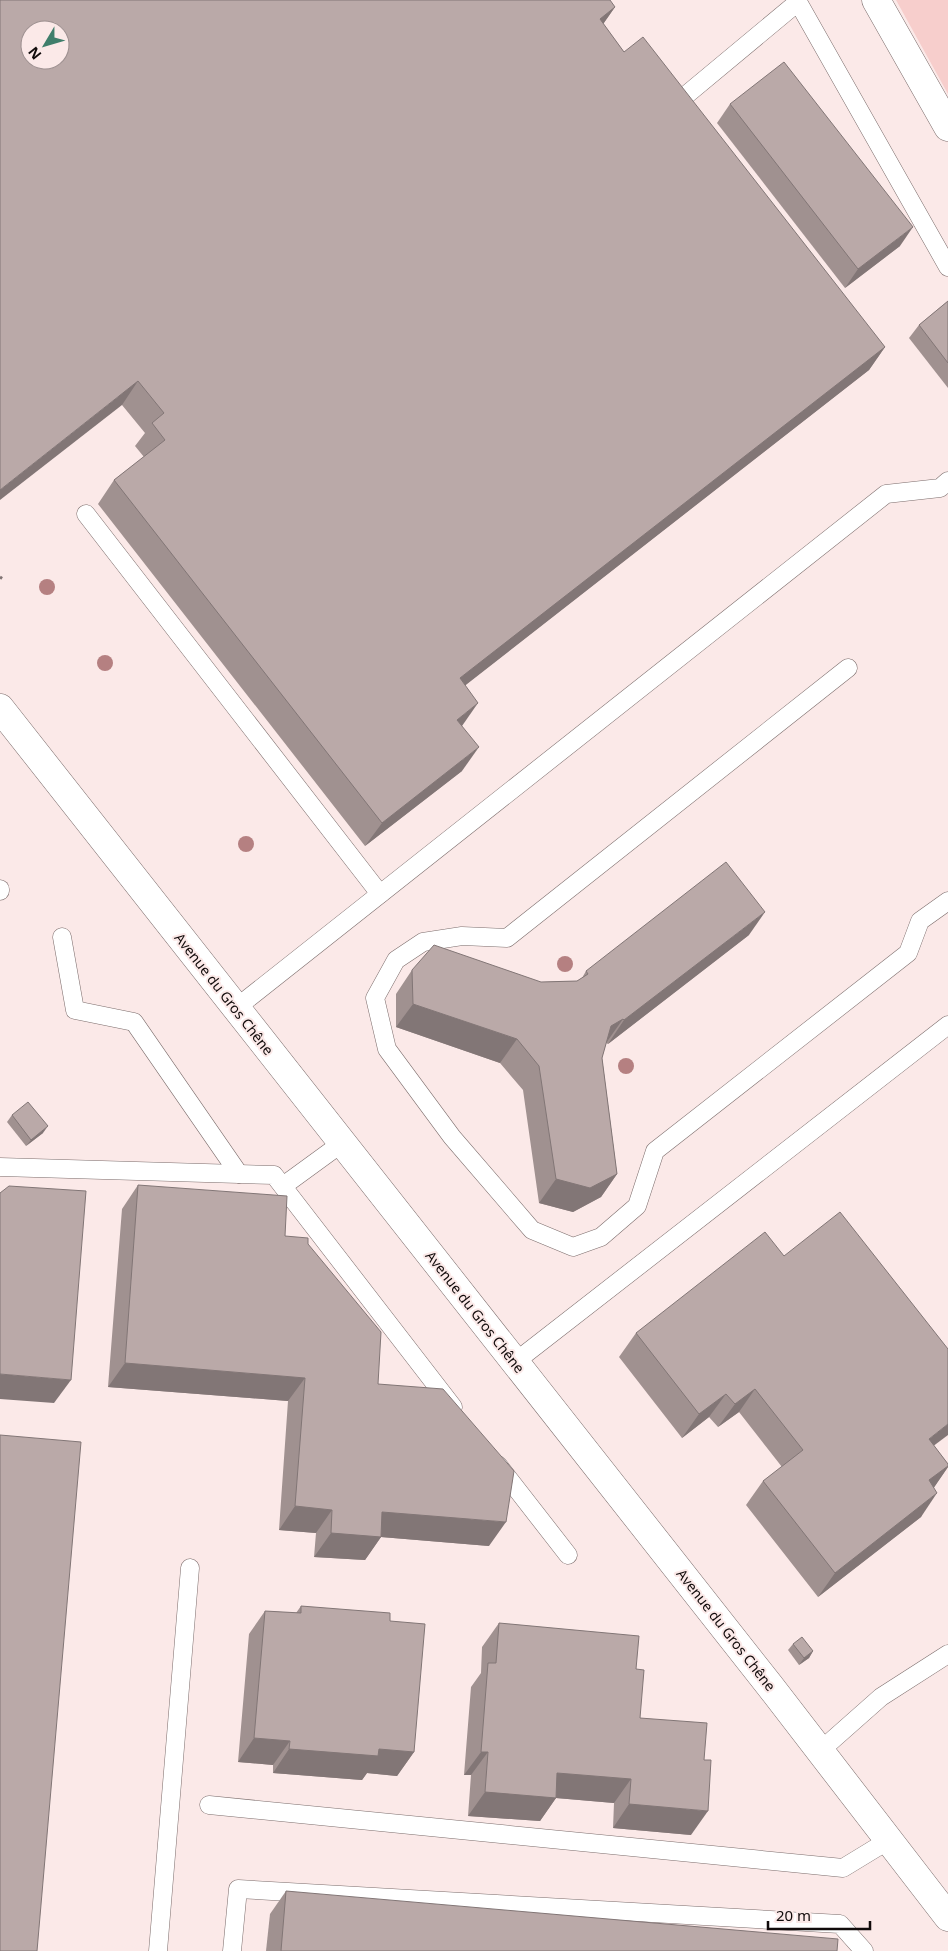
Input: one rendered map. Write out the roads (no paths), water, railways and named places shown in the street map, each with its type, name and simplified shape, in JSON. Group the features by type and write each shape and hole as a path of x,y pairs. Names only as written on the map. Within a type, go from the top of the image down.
{"street":[{"path":"876,0 948,127"},
{"name":"Avenue du Gros Chêne","path":"0,708 515,1362 948,1917"}],"lane":[{"path":"685,96 798,2 948,267"},
{"path":"236,1008 886,494 940,488 948,481"},
{"path":"86,514 380,894"},
{"path":"848,668 507,938 462,936 423,942 396,960 374,998 386,1049 452,1137 532,1230 573,1247 600,1238 637,1206 655,1151 908,952 920,921 948,901"},
{"path":"62,937 75,1010 134,1022 239,1174"},
{"path":"515,1362 948,1026"},
{"path":"283,1186 342,1143"},
{"path":"0,1168 274,1175 465,1422"},
{"path":"489,1453 568,1555"},
{"path":"158,1951 190,1568"},
{"path":"820,1751 881,1697 948,1654"},
{"path":"209,1805 843,1868 889,1840"},
{"path":"232,1951 238,1889 840,1924 864,1951"}]}
